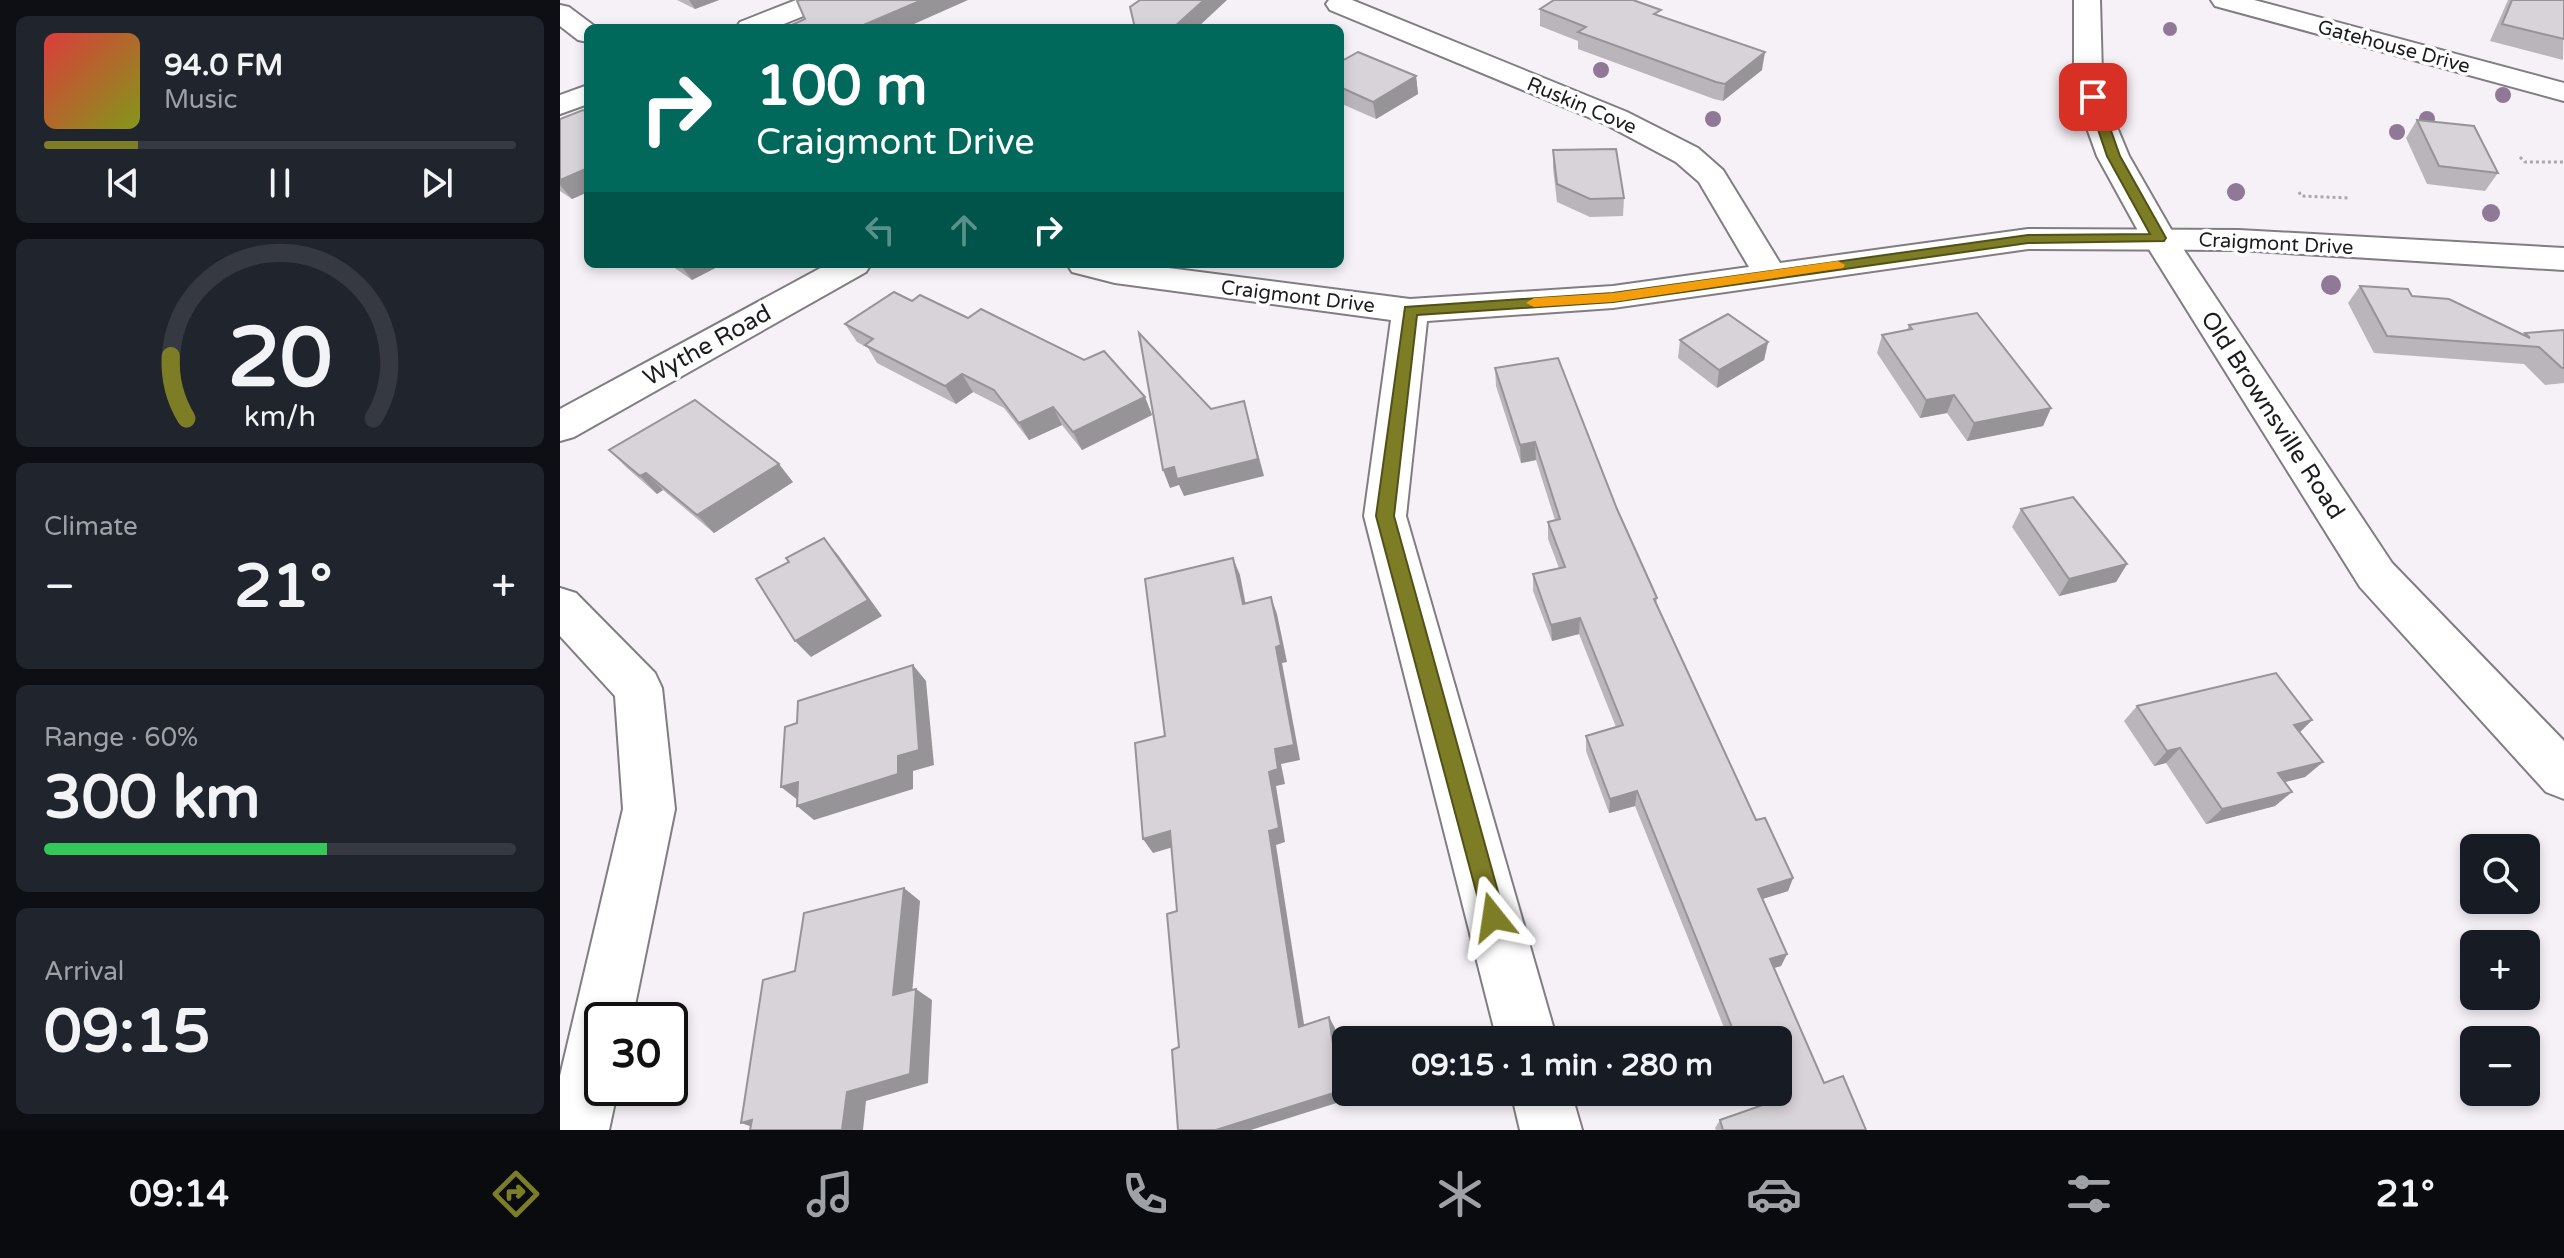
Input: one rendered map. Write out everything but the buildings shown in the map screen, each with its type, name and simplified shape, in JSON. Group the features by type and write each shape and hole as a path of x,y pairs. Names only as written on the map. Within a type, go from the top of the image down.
{"street":[{"path":"760,24 819,0"},
{"name":"Old Brownsville Road","path":"2087,0 2088,74 2099,120 2113,156 2159,238 2376,575 2564,776"},
{"name":"Gatehouse Drive","path":"2231,1 2564,92"},
{"name":"Ruskin Cove","path":"1339,4 1606,114 1687,155 1712,177 1770,274"},
{"path":"560,13 584,31"},
{"path":"560,105 584,96"},
{"name":"Craigmont Drive","path":"1100,268 1410,311 1613,297 2028,239 2239,240 2564,259"},
{"name":"Wythe Road","path":"560,427 847,268"},
{"path":"1410,311 1385,516 1523,1026"},
{"path":"560,606 638,688 649,809 606,1002"},
{"path":"578,1130 584,1103"},
{"path":"1545,1106 1551,1130"}],"path":[{"path":"2520,157 2525,162 2564,162"},
{"path":"2299,192 2301,196 2349,198"}],"slow traffic":[{"path":"1534,303 1613,297 1838,265"}],"route":[{"path":"1493,917 1385,516 1410,311 1613,297 2028,239 2159,238 2113,156 2093,97"}]}
